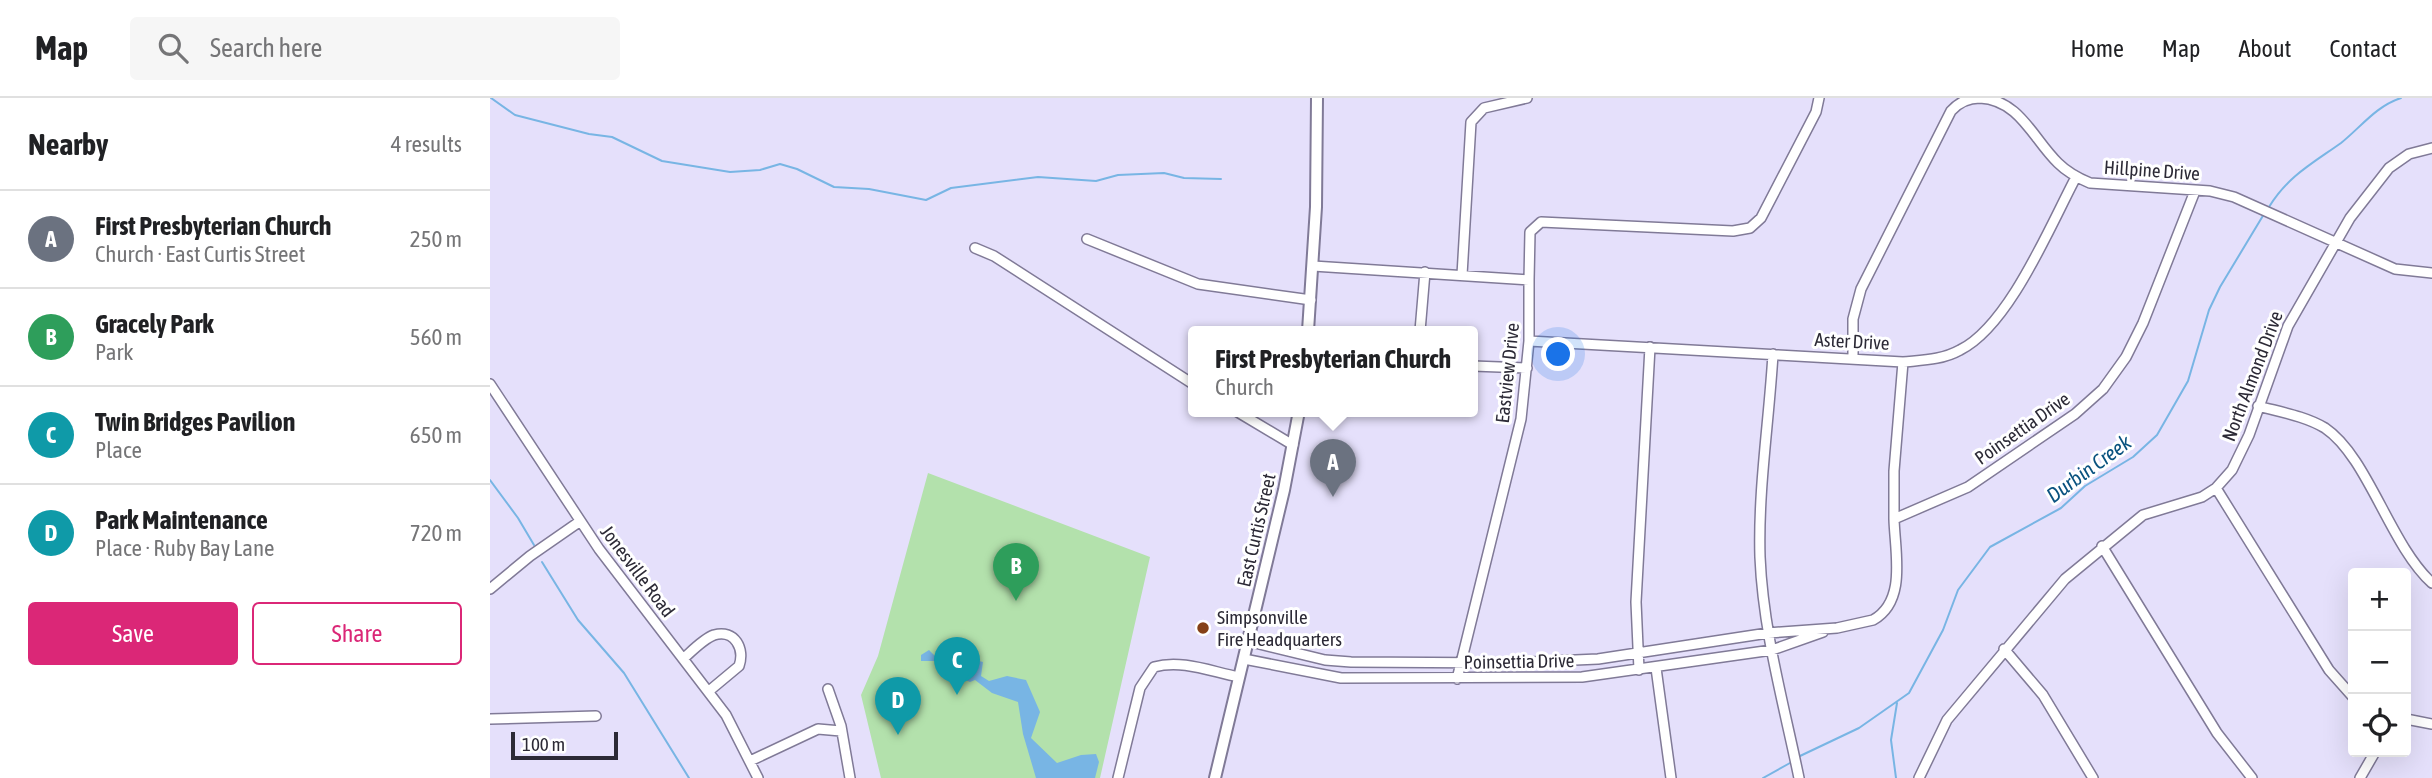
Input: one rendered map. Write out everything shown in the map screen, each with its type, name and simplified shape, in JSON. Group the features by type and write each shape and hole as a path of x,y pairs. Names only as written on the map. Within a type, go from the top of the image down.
{"main road":[{"path":"1308,326 1313,266 1317,98"},
{"name":"East Curtis Street","path":"1215,778 1298,417"}],"street":[{"path":"1462,275 1471,122 1484,108 1527,98"},
{"name":"Eastview Drive","path":"1457,679 1516,445 1529,341 1530,232 1541,222 1733,231 1753,226 1761,218 1810,124 1819,98"},
{"name":"Hillpine Drive","path":"1853,358 1853,319 1861,289 1954,107 1974,99 2001,103 2023,119 2056,162 2076,177 2107,186 2195,191 2234,197 2395,268 2432,273"},
{"name":"North Almond Drive","path":"1919,778 1947,720 2065,579 2102,546 2149,512 2189,503 2216,488 2242,453 2288,326 2357,206 2389,168 2409,155 2432,148"},
{"name":"Aster Drive","path":"1529,341 1903,362 1931,360 1952,354 1989,330 2012,295 2076,177"},
{"name":"Poinsettia Drive","path":"1247,641 1338,661 1550,662 1638,654 1768,633 1833,628 1873,621 1889,605 1896,583 1894,519 1968,487 2075,414 2104,389 2126,357 2143,323 2195,191"},
{"path":"1087,239 1198,284 1311,300"},
{"path":"975,248 994,256 1188,381"},
{"path":"1313,266 1530,279"},
{"path":"1420,326 1425,272"},
{"path":"1639,670 1636,602 1650,347"},
{"path":"1773,354 1760,530 1768,633 1799,778"},
{"path":"1894,519 1894,471 1903,362"},
{"path":"1478,366 1527,368"},
{"name":"Jonesville Road","path":"490,384 579,522 726,715 758,778"},
{"path":"2258,406 2311,421 2335,437 2414,564 2432,583"},
{"path":"1246,417 1293,445"},
{"path":"2216,488 2329,670 2350,694"},
{"path":"490,589 506,574 579,522"},
{"path":"2102,546 2217,733 2252,778"},
{"name":"Poinsettia Drive","path":"1244,659 1341,678 1582,677 1772,650 1833,628"},
{"path":"683,659 716,634 726,635 737,641 741,650 739,666 709,691"},
{"path":"2004,649 2043,695 2093,778"},
{"path":"1118,778 1140,688 1153,667 1165,664 1188,666 1239,677"},
{"path":"1656,667 1671,778"},
{"path":"828,688 841,731 850,778"},
{"path":"490,719 596,716"},
{"path":"2411,720 2432,724"},
{"path":"750,761 818,729 841,731"},
{"path":"2360,778 2372,757"}],"green space":[{"path":"928,473 1150,557 1100,778 881,778 861,695 878,656"}],"water":[{"path":"929,650 938,659 951,654 983,662 981,676 989,681 1007,676 1026,680 1040,712 1031,738 1057,763 1081,755 1096,754 1099,762 1095,778 1036,778 1023,734 1018,702 992,693 975,680 970,682 944,670 940,661 921,661 921,655"}],"waterway":[{"path":"491,98 515,115 589,134 612,137 662,161 730,172 760,170 780,164 834,187 869,189 926,200 951,188 1038,177 1096,181 1118,175 1164,173 1184,178 1221,179"},
{"name":"Durbin Creek","path":"2269,207 2284,187 2302,171 2341,143 2376,112 2401,98"},
{"name":"Durbin Creek","path":"1800,756 1859,728 1909,693 1943,630 1958,590 1990,547 2061,508 2085,486 2133,457 2157,435 2188,381 2209,310 2220,287 2264,214"},
{"path":"490,480 534,545"},
{"path":"542,562 578,620 624,673 689,778"},
{"path":"1896,778 1891,740 1897,703"},
{"name":"Durbin Creek","path":"1763,778 1790,763"}],"place":[{"name":"First Presbyterian Church","path":"1333,497"},
{"name":"Gracely Park","path":"1016,601"},
{"name":"Simpsonville Fire Headquarters","path":"1203,628"},
{"name":"Twin Bridges Pavilion","path":"957,695"},
{"name":"Park Maintenance","path":"898,735"}]}
